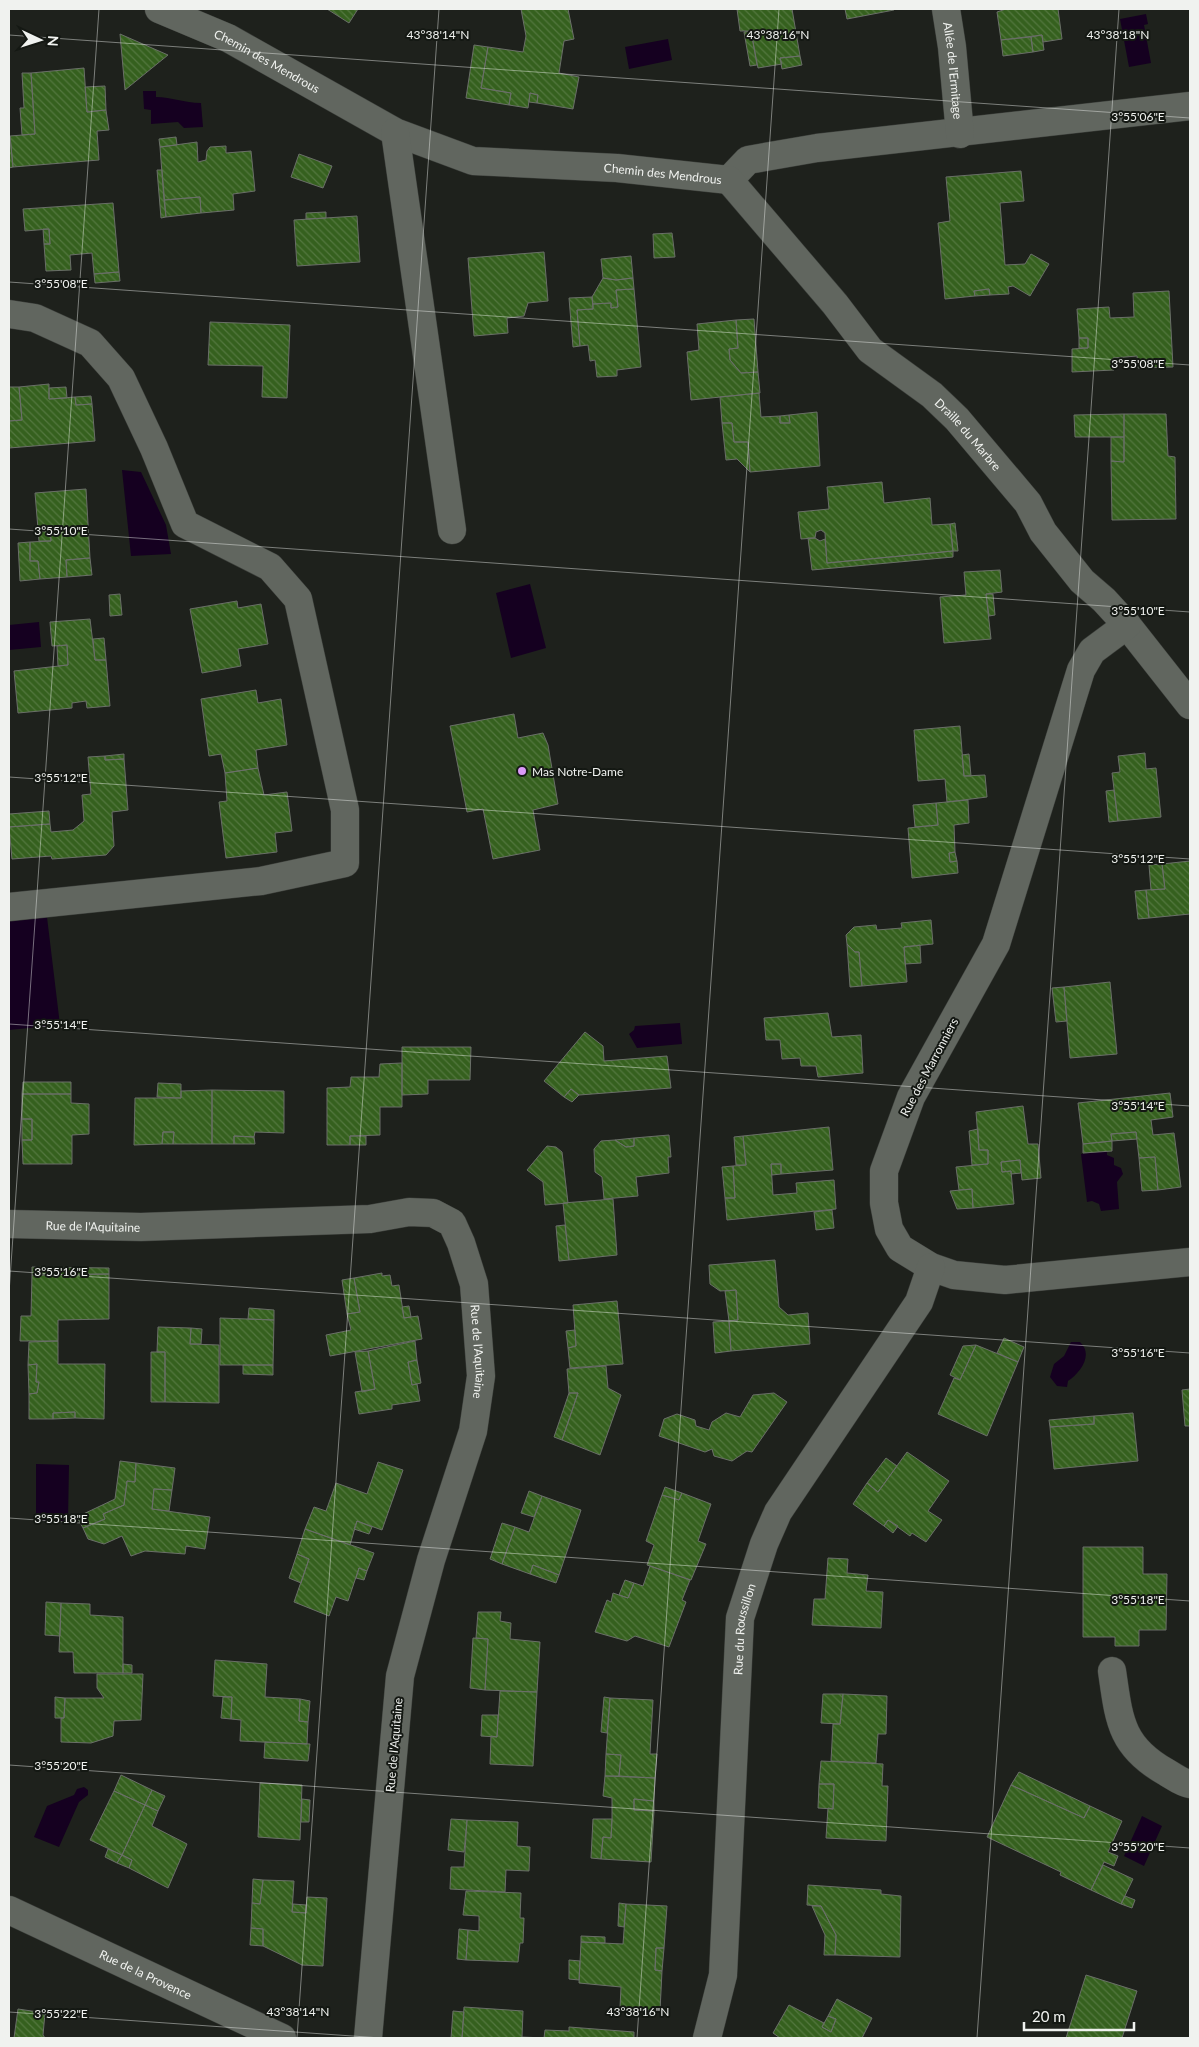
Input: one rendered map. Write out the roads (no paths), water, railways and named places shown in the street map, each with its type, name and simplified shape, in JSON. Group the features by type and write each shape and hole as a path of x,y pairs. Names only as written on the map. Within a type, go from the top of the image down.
{"street":[{"name":"Chemin des Mendrous","path":"160,9 228,38 394,132 473,161 617,168 729,180 748,160 817,148 960,134 1190,106"},
{"name":"Allée de l'Ermitage","path":"946,9 952,47 960,134"},
{"path":"394,132 452,530"},
{"name":"Draille du Marbre","path":"729,180 835,304 870,350 932,395 957,419 1028,503 1043,532 1082,581 1104,600 1127,625 1190,705"},
{"path":"9,314 35,318 90,343 121,378 154,448 185,524 270,568 298,599 345,810 345,863 261,881 9,907"},
{"name":"Rue des Marronniers","path":"1127,625 1092,651 1082,670 996,944 911,1097 884,1171 884,1203 889,1229 900,1248 931,1267 954,1275 1005,1280 1190,1262"},
{"name":"Rue de l'Aquitaine","path":"9,1224 151,1227 370,1220 409,1212 433,1213 452,1223 461,1243 474,1284 481,1376 473,1431 431,1560 400,1676 368,2038"},
{"name":"Rue du Roussillon","path":"707,2038 723,1975 740,1618 764,1544 778,1512 918,1302 931,1267"},
{"path":"1112,1671 1118,1712 1128,1741 1151,1763 1190,1784"},
{"name":"Rue de la Provence","path":"9,1910 282,2038"}],"place":[{"name":"Mas Notre-Dame","path":"522,771"}]}
